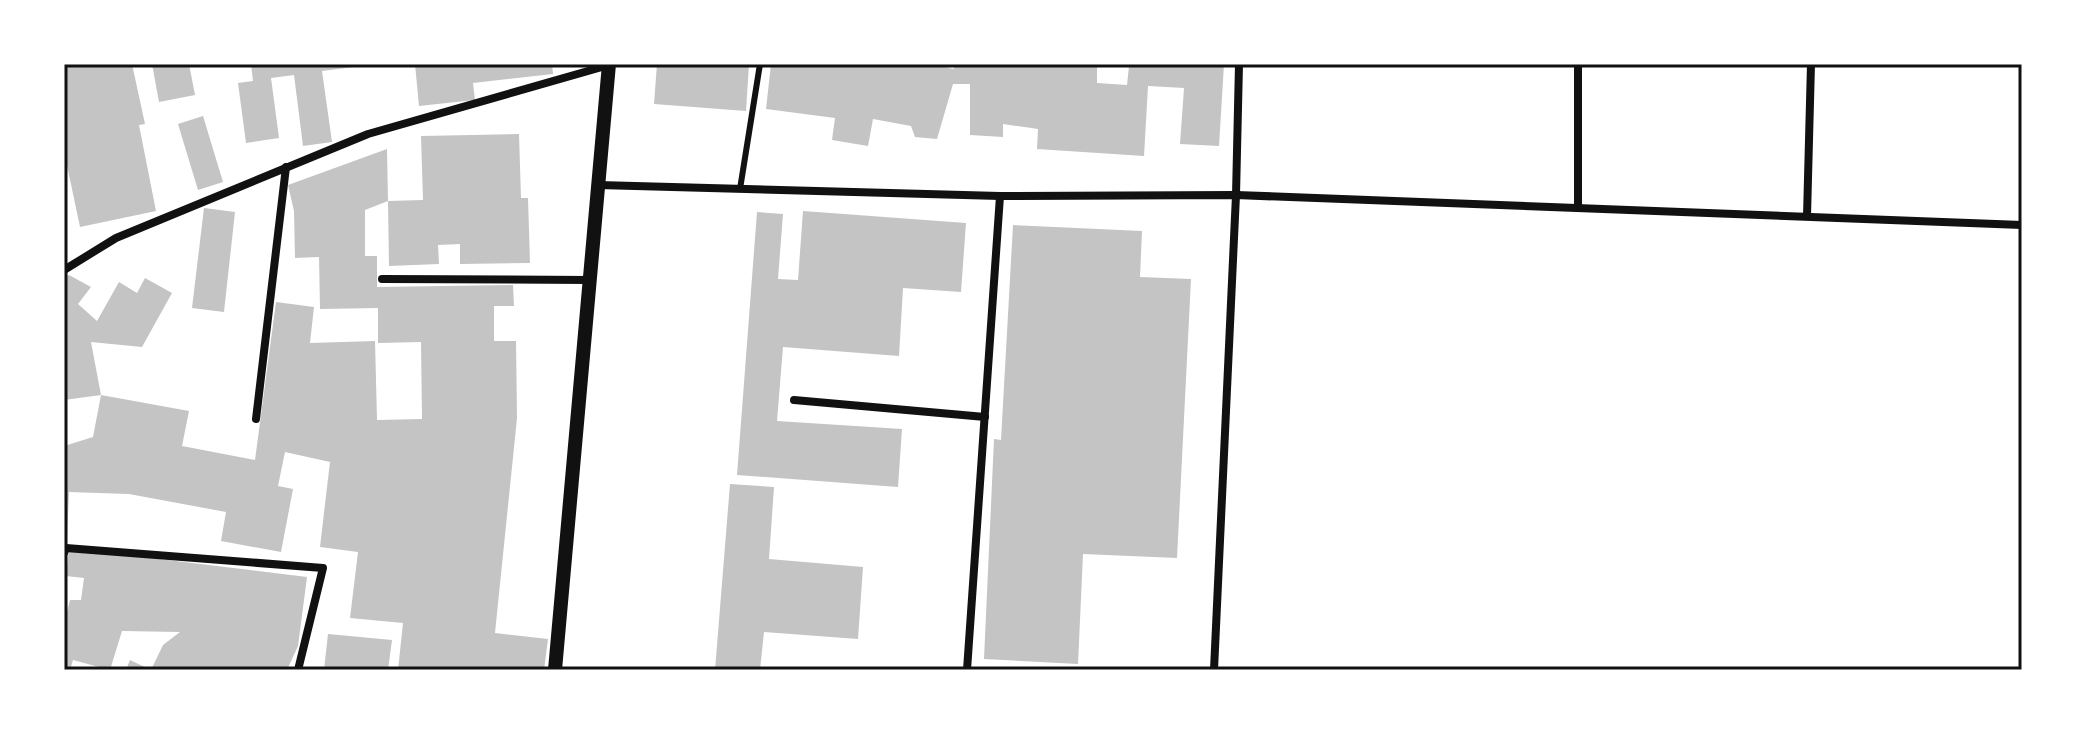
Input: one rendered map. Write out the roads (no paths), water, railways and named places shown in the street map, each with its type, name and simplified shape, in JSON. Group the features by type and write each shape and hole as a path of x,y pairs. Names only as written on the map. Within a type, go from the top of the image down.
{"street":[{"path":"64,270 116,238 368,134 609,64 555,670"},
{"path":"1214,670 1236,195 1239,64"},
{"path":"1578,64 1578,208"},
{"path":"1807,216 1811,64"},
{"path":"256,419 286,167"},
{"path":"598,185 1000,196 1236,195 2022,225"},
{"path":"967,670 1000,196"},
{"path":"382,279 590,280"},
{"path":"794,400 985,417"},
{"path":"64,553 66,548 323,568 298,670"}],"lane":[{"path":"740,189 760,64"}]}
